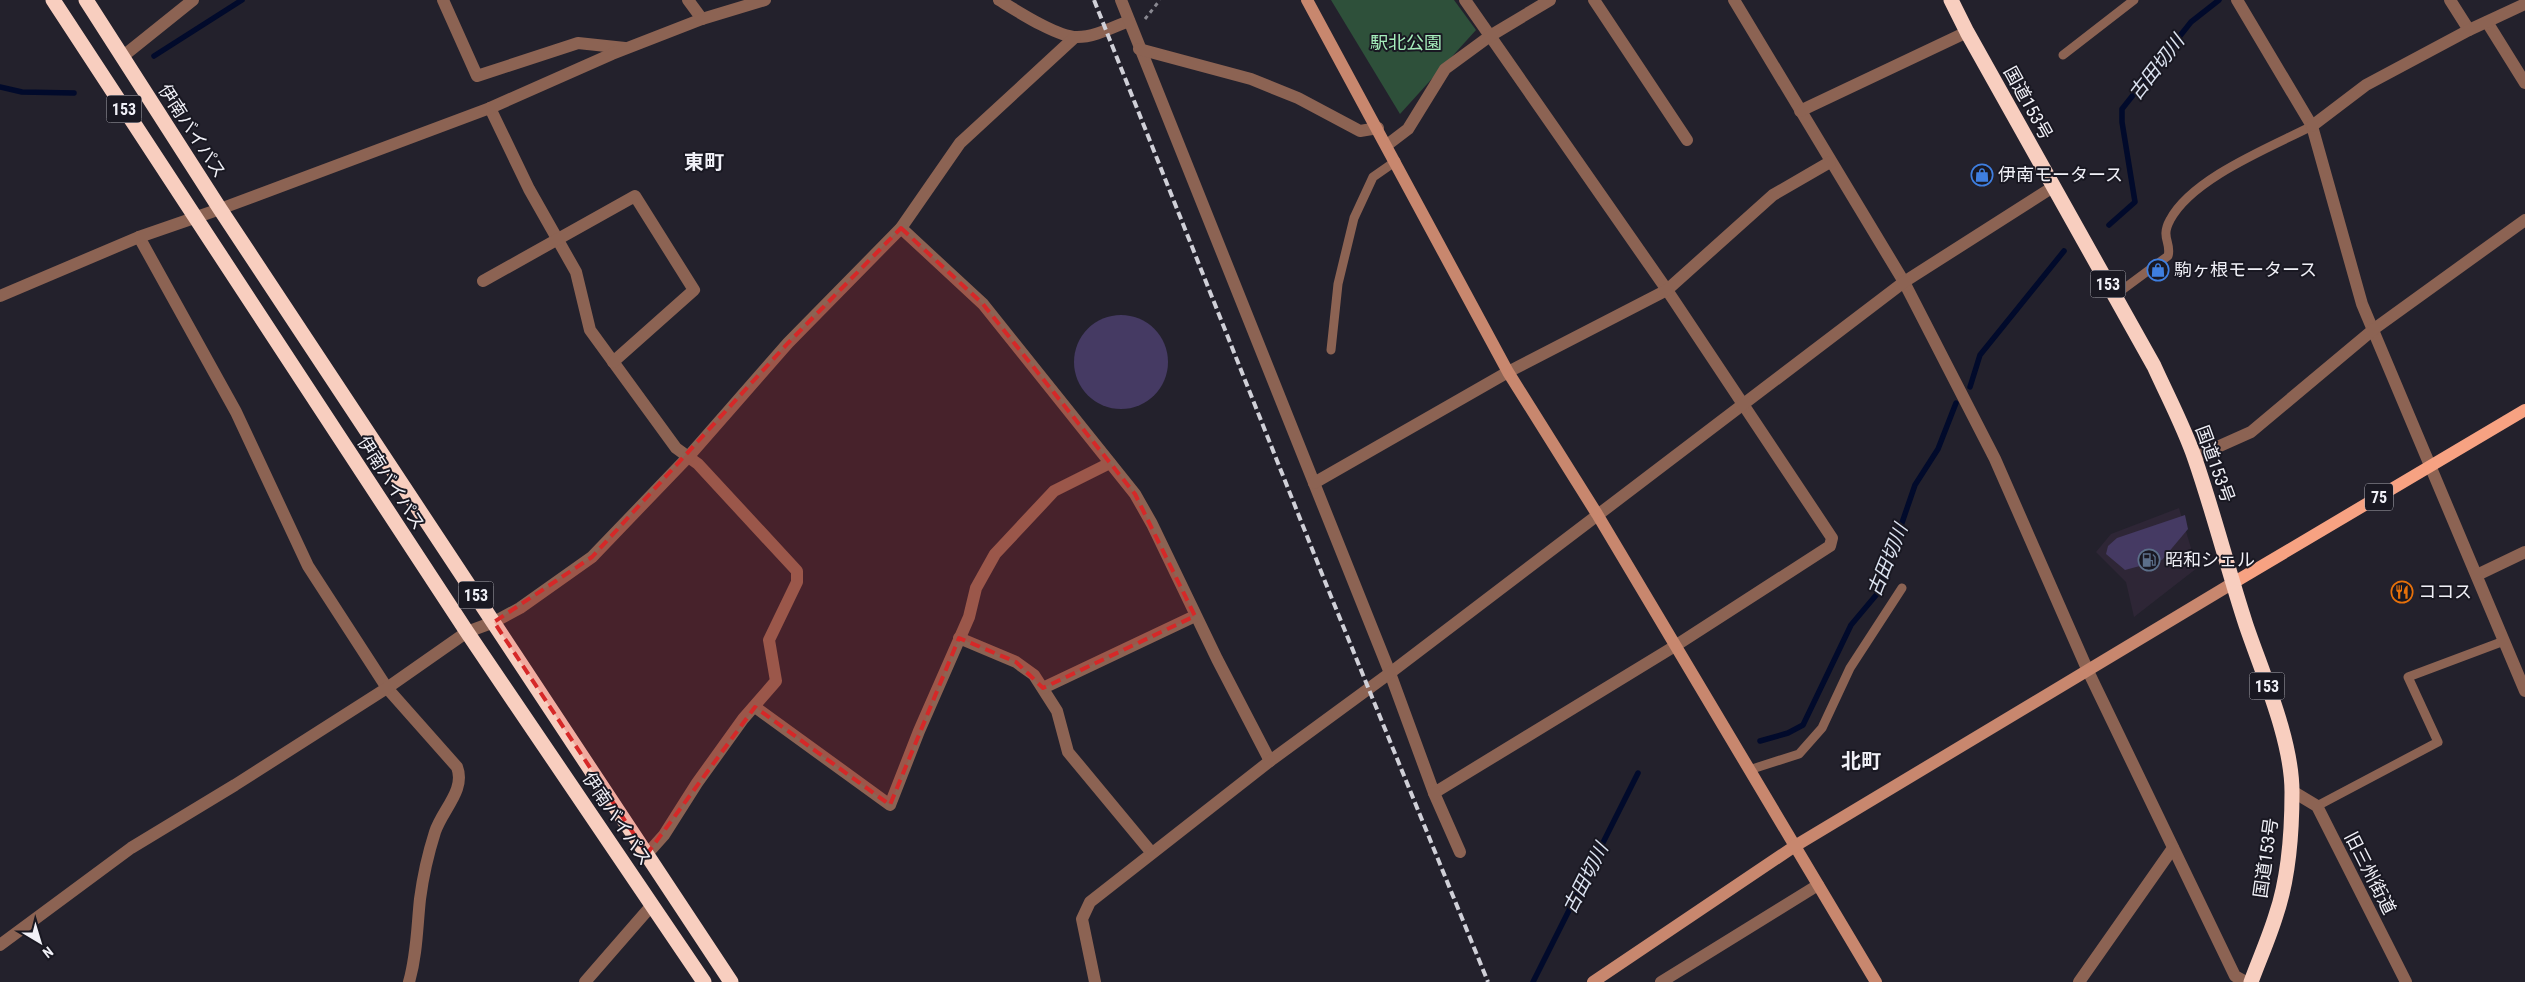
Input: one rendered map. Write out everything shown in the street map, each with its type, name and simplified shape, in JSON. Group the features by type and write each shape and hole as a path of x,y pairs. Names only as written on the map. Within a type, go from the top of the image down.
{"highway":[{"name":"伊南バイパス","path":"53,0 467,632 704,982"},
{"name":"伊南バイパス","path":"86,0 220,209 731,982"},
{"name":"国道153号","path":"1951,0 1967,32 2154,366 2195,457 2233,583 2282,733 2289,761 2292,791 2284,882 2277,914 2250,982"}],"main road":[{"name":"75","path":"2233,583 2525,410"}],"street":[{"path":"122,57 193,0"},
{"path":"443,0 477,76 578,43 627,48"},
{"path":"688,0 702,19"},
{"path":"0,296 139,237 220,209 490,108 627,48 702,19 765,0"},
{"path":"999,0 1045,26 1075,37 1091,35 1129,20"},
{"path":"1121,0 1390,673 1434,794 1460,852"},
{"path":"1307,0 1396,161 1508,372 1597,514 1876,982"},
{"path":"1434,794 1675,646 1830,546 1832,538 1667,290 1465,0"},
{"path":"1387,145 1408,129 1446,69 1490,36 1550,0"},
{"path":"1594,0 1687,140"},
{"path":"1734,0 1904,282 1995,459 2088,671 2235,976 2246,982"},
{"path":"2237,0 2312,126 2359,294 2525,691"},
{"path":"2450,0 2469,30"},
{"path":"2312,126 2366,85 2469,30 2525,4"},
{"path":"2487,22 2525,84"},
{"path":"1800,111 1967,32"},
{"path":"2,940 131,848 235,786 388,688 467,632 494,622 520,608 592,556 688,456 788,343 900,228 960,143 1075,37"},
{"path":"1139,49 1251,79 1298,98 1360,131 1378,128"},
{"path":"490,108 529,189 576,272 590,330 676,448 688,456 797,571 797,582 769,640 776,681 743,719 697,783 664,835 647,854"},
{"path":"1314,483 1508,372 1667,290 1773,195 1830,162"},
{"path":"1095,982 1082,919 1090,902 1151,852 1270,761 1390,673 1904,282 2053,187"},
{"path":"483,281 635,196 694,290 613,362"},
{"path":"2195,457 2251,432 2374,329 2525,220"},
{"path":"900,228 983,304 1135,494 1152,524 1196,616 1270,761"},
{"path":"139,237 236,412 308,566 388,688 458,767 461,776 460,786 439,820 426,861 417,940 409,982"},
{"path":"755,707 890,805 959,638 970,617 976,588 995,554 1054,491 1110,463"},
{"path":"2477,576 2525,552"},
{"path":"1593,982 1795,846 2233,583"},
{"path":"1043,688 1196,616"},
{"path":"959,638 1016,662 1034,675 1057,711 1068,752 1151,852"},
{"path":"2292,791 2317,806"},
{"name":"旧三州街道","path":"2317,806 2406,982"},
{"path":"2079,982 2173,848"},
{"path":"1661,982 1818,885"},
{"path":"585,982 652,904"}],"lane":[{"path":"2063,55 2134,0"},
{"path":"2114,296 2168,256 2170,251 2164,236 2169,221 2195,191 2214,177 2312,126"},
{"path":"1331,350 1338,284 1354,218 1373,177 1396,161"},
{"path":"1749,770 1799,754 1822,728 1850,668 1902,588"},
{"path":"2317,806 2438,742 2408,678 2504,641"}],"path":[{"path":"1134,34 1160,0"}],"highlighted area":[{"path":"901,228 983,304 1135,494 1195,616 1043,688 1016,662 959,638 890,805 755,707 647,854 494,622 592,557 788,343"}],"shaded area":[{"name":"昭和シェル","path":"2179,508 2197,568 2134,617 2126,582 2096,552 2111,534"}],"green space":[{"name":"駅北公園","path":"1331,0 1454,0 1476,30 1400,114"}],"building":[{"path":"1121,315 1139,318 1154,329 1165,344 1168,362 1165,380 1154,395 1139,406 1121,409 1103,406 1088,395 1077,380 1074,362 1077,344 1088,329 1103,318"},
{"path":"2185,515 2188,529 2162,560 2125,570 2106,554 2108,546 2117,538"}],"waterway":[{"path":"154,56 242,0"},
{"name":"古田切川","path":"2109,225 2135,202 2122,122 2122,109 2191,22 2219,0"},
{"path":"0,87 22,92 74,93"},
{"name":"古田切川","path":"1970,387 1980,355 2064,251"},
{"name":"古田切川","path":"1760,741 1788,733 1803,725 1851,625 1877,594 1883,580 1885,557 1893,549 1915,485 1938,449 1956,403"},
{"name":"古田切川","path":"1533,982 1638,773"}],"railway":[{"path":"1094,0 1328,589 1488,982"}],"place":[{"name":"伊南モータース","path":"1982,175"},
{"name":"駒ヶ根モータース","path":"2158,270"},
{"name":"昭和シェル","path":"2149,560"},
{"name":"ココス","path":"2402,592"}],"district":[{"name":"東町","path":"704,162"},
{"name":"北町","path":"1861,761"}]}
